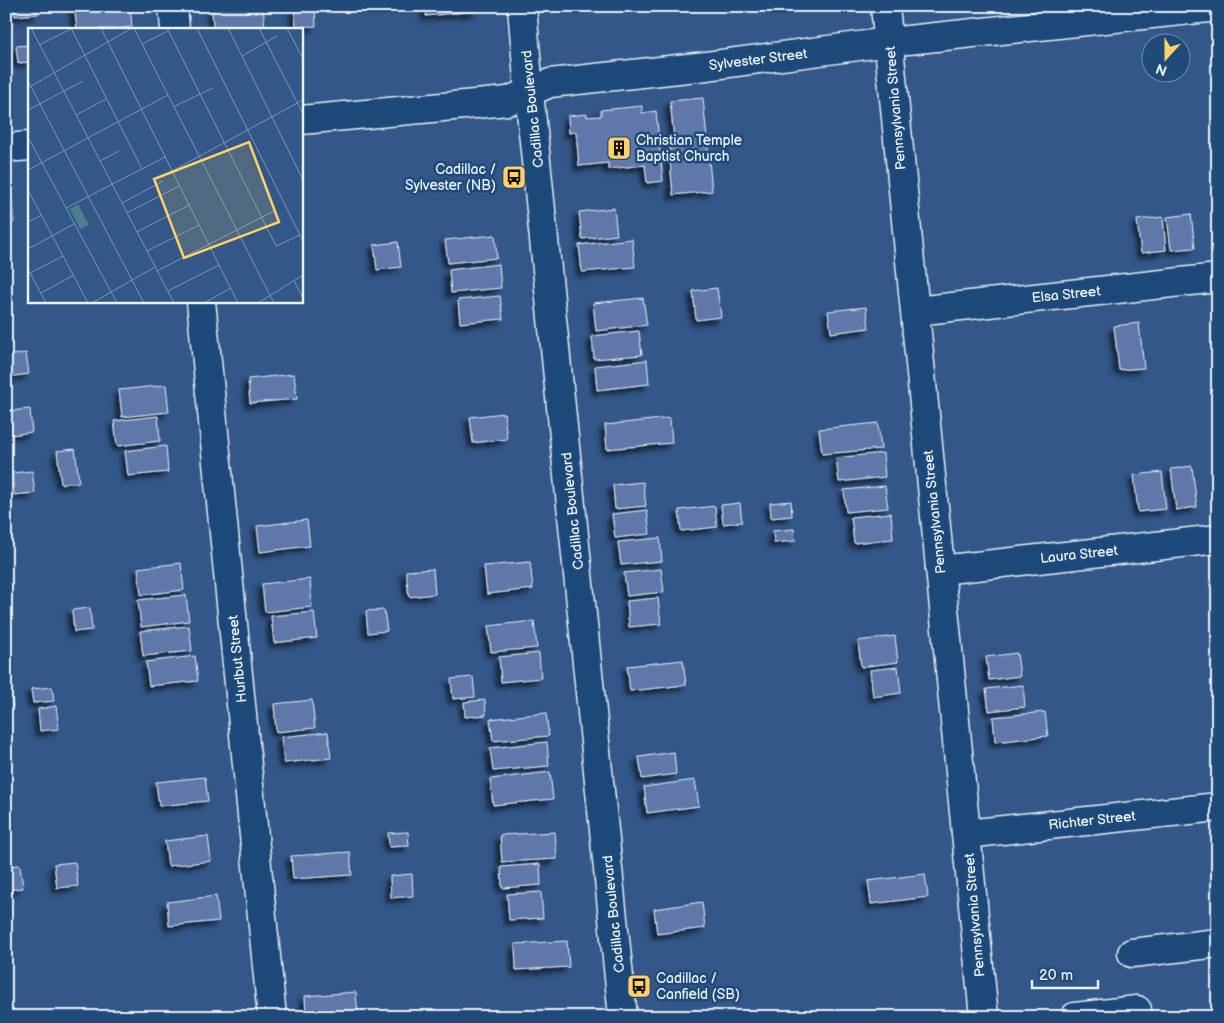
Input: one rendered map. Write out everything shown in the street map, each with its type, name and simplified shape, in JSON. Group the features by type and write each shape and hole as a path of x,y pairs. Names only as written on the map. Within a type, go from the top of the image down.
{"street":[{"path":"173,6 175,28"},
{"name":"Cadillac Boulevard","path":"522,6 529,92 623,1017"},
{"name":"Pennsylvania Street","path":"885,6 984,1017"},
{"name":"Sylvester Street","path":"302,120 508,101 550,83 716,65 889,42 1218,7"},
{"name":"Elsa Street","path":"915,311 1218,278"},
{"name":"Hurlbut Street","path":"201,302 272,1017"},
{"name":"Laura Street","path":"940,570 1218,539"},
{"name":"Richter Street","path":"966,834 1218,806"},
{"path":"1132,953 1218,943"},
{"path":"1075,1017 1137,1010"}],"building":[{"path":"14,6 37,6 38,14 15,16"},
{"path":"74,6 130,6 132,27 77,28"},
{"path":"263,6 265,28 213,28 212,9"},
{"path":"315,6 316,26 296,27 294,8"},
{"path":"426,6 476,6 477,11 426,16"},
{"path":"28,45 28,62 18,63 16,46"},
{"path":"703,98 712,191 673,195 669,149 675,148 670,101"},
{"name":"Christian Temple Baptist Church","path":"642,106 642,113 656,111 663,181 647,183 645,165 608,169 608,163 579,166 576,132 569,133 568,116 587,114 587,117 601,116 601,110"},
{"path":"6,199 12,199 14,223 6,223"},
{"path":"614,208 617,235 582,239 579,212"},
{"path":"1191,214 1195,248 1171,250 1167,217"},
{"path":"1163,217 1166,250 1141,253 1137,220"},
{"path":"495,235 497,258 448,263 445,240"},
{"path":"632,239 635,267 582,272 579,245"},
{"path":"398,242 401,267 377,270 374,245"},
{"path":"499,264 501,288 451,293 449,270"},
{"path":"717,288 721,317 696,320 693,291"},
{"path":"500,296 503,319 460,323 458,300"},
{"path":"643,298 647,325 596,331 593,303"},
{"path":"866,307 869,328 831,333 828,311"},
{"path":"1139,323 1144,368 1119,370 1114,326"},
{"path":"639,331 642,355 594,359 592,336"},
{"path":"26,353 29,374 8,377 6,356"},
{"path":"647,360 649,384 597,390 595,366"},
{"path":"294,374 297,399 250,403 248,379"},
{"path":"166,385 169,412 122,417 119,390"},
{"path":"30,409 32,432 12,435 9,411"},
{"path":"504,413 507,439 473,443 470,417"},
{"path":"158,416 160,441 117,446 114,421"},
{"path":"670,418 672,443 607,449 605,425"},
{"path":"878,423 881,449 822,454 819,429"},
{"path":"166,446 168,472 128,476 125,451"},
{"path":"75,449 79,482 61,484 57,451"},
{"path":"883,453 885,477 839,482 836,458"},
{"path":"1192,466 1197,507 1176,510 1171,469"},
{"path":"32,471 35,493 14,495 12,473"},
{"path":"1162,472 1166,509 1138,512 1134,475"},
{"path":"643,482 646,506 615,509 613,485"},
{"path":"885,486 888,508 846,512 844,490"},
{"path":"791,501 792,516 771,518 770,503"},
{"path":"740,503 742,522 723,524 721,505"},
{"path":"715,506 717,527 681,531 679,510"},
{"path":"647,510 650,534 615,538 612,514"},
{"path":"891,513 893,539 854,543 851,517"},
{"path":"307,520 310,546 260,552 257,526"},
{"path":"794,529 795,541 774,543 773,531"},
{"path":"660,538 662,561 621,565 618,542"},
{"path":"530,562 533,589 487,594 484,566"},
{"path":"181,563 184,590 141,595 138,568"},
{"path":"433,569 435,594 409,597 406,571"},
{"path":"661,569 664,592 627,596 624,573"},
{"path":"310,579 312,607 265,612 262,584"},
{"path":"186,595 189,621 141,627 138,600"},
{"path":"658,598 661,624 629,627 627,601"},
{"path":"90,608 92,630 74,632 72,610"},
{"path":"384,610 387,631 368,633 366,611"},
{"path":"314,612 317,638 274,643 271,616"},
{"path":"534,621 537,648 491,652 488,626"},
{"path":"189,626 192,651 143,656 140,631"},
{"path":"895,636 898,662 861,667 858,641"},
{"path":"539,653 541,678 501,682 499,657"},
{"path":"1017,653 1020,676 989,680 986,657"},
{"path":"195,656 198,681 149,686 146,662"},
{"path":"683,660 686,685 630,691 627,666"},
{"path":"898,667 901,693 873,697 870,670"},
{"path":"473,677 475,697 453,699 451,679"},
{"path":"9,681 13,707 6,708 6,682"},
{"path":"1023,685 1025,707 989,711 986,689"},
{"path":"52,687 54,701 33,703 31,689"},
{"path":"312,700 315,728 276,732 274,704"},
{"path":"485,700 486,715 465,717 464,702"},
{"path":"56,706 59,729 40,731 38,709"},
{"path":"1045,712 1048,736 995,742 993,717"},
{"path":"546,713 549,736 493,741 490,719"},
{"path":"328,732 331,758 284,763 281,737"},
{"path":"547,742 549,766 493,771 490,748"},
{"path":"674,752 676,774 642,779 639,757"},
{"path":"550,772 553,799 493,805 490,779"},
{"path":"205,777 208,801 159,806 156,782"},
{"path":"695,780 699,806 647,813 644,787"},
{"path":"6,805 10,805 12,829 6,829"},
{"path":"408,832 409,846 389,847 388,833"},
{"path":"555,832 557,859 502,862 500,835"},
{"path":"208,836 211,861 168,866 165,841"},
{"path":"350,852 352,875 293,879 291,856"},
{"path":"75,862 78,886 57,888 54,864"},
{"path":"540,864 541,885 502,888 501,867"},
{"path":"20,865 23,888 6,890 6,866"},
{"path":"412,874 413,896 391,898 390,876"},
{"path":"925,874 928,897 871,904 868,881"},
{"path":"541,892 543,918 509,920 507,894"},
{"path":"216,896 219,921 169,926 167,902"},
{"path":"702,902 705,928 657,934 654,909"},
{"path":"567,941 569,967 516,970 515,944"},
{"path":"356,992 358,1017 306,1017 305,996"}],"place":[{"name":"Christian Temple Baptist Church","path":"619,148"},
{"name":"Cadillac / Sylvester (NB)","path":"514,177"},
{"name":"Cadillac / Canfield (SB)","path":"639,986"}]}
